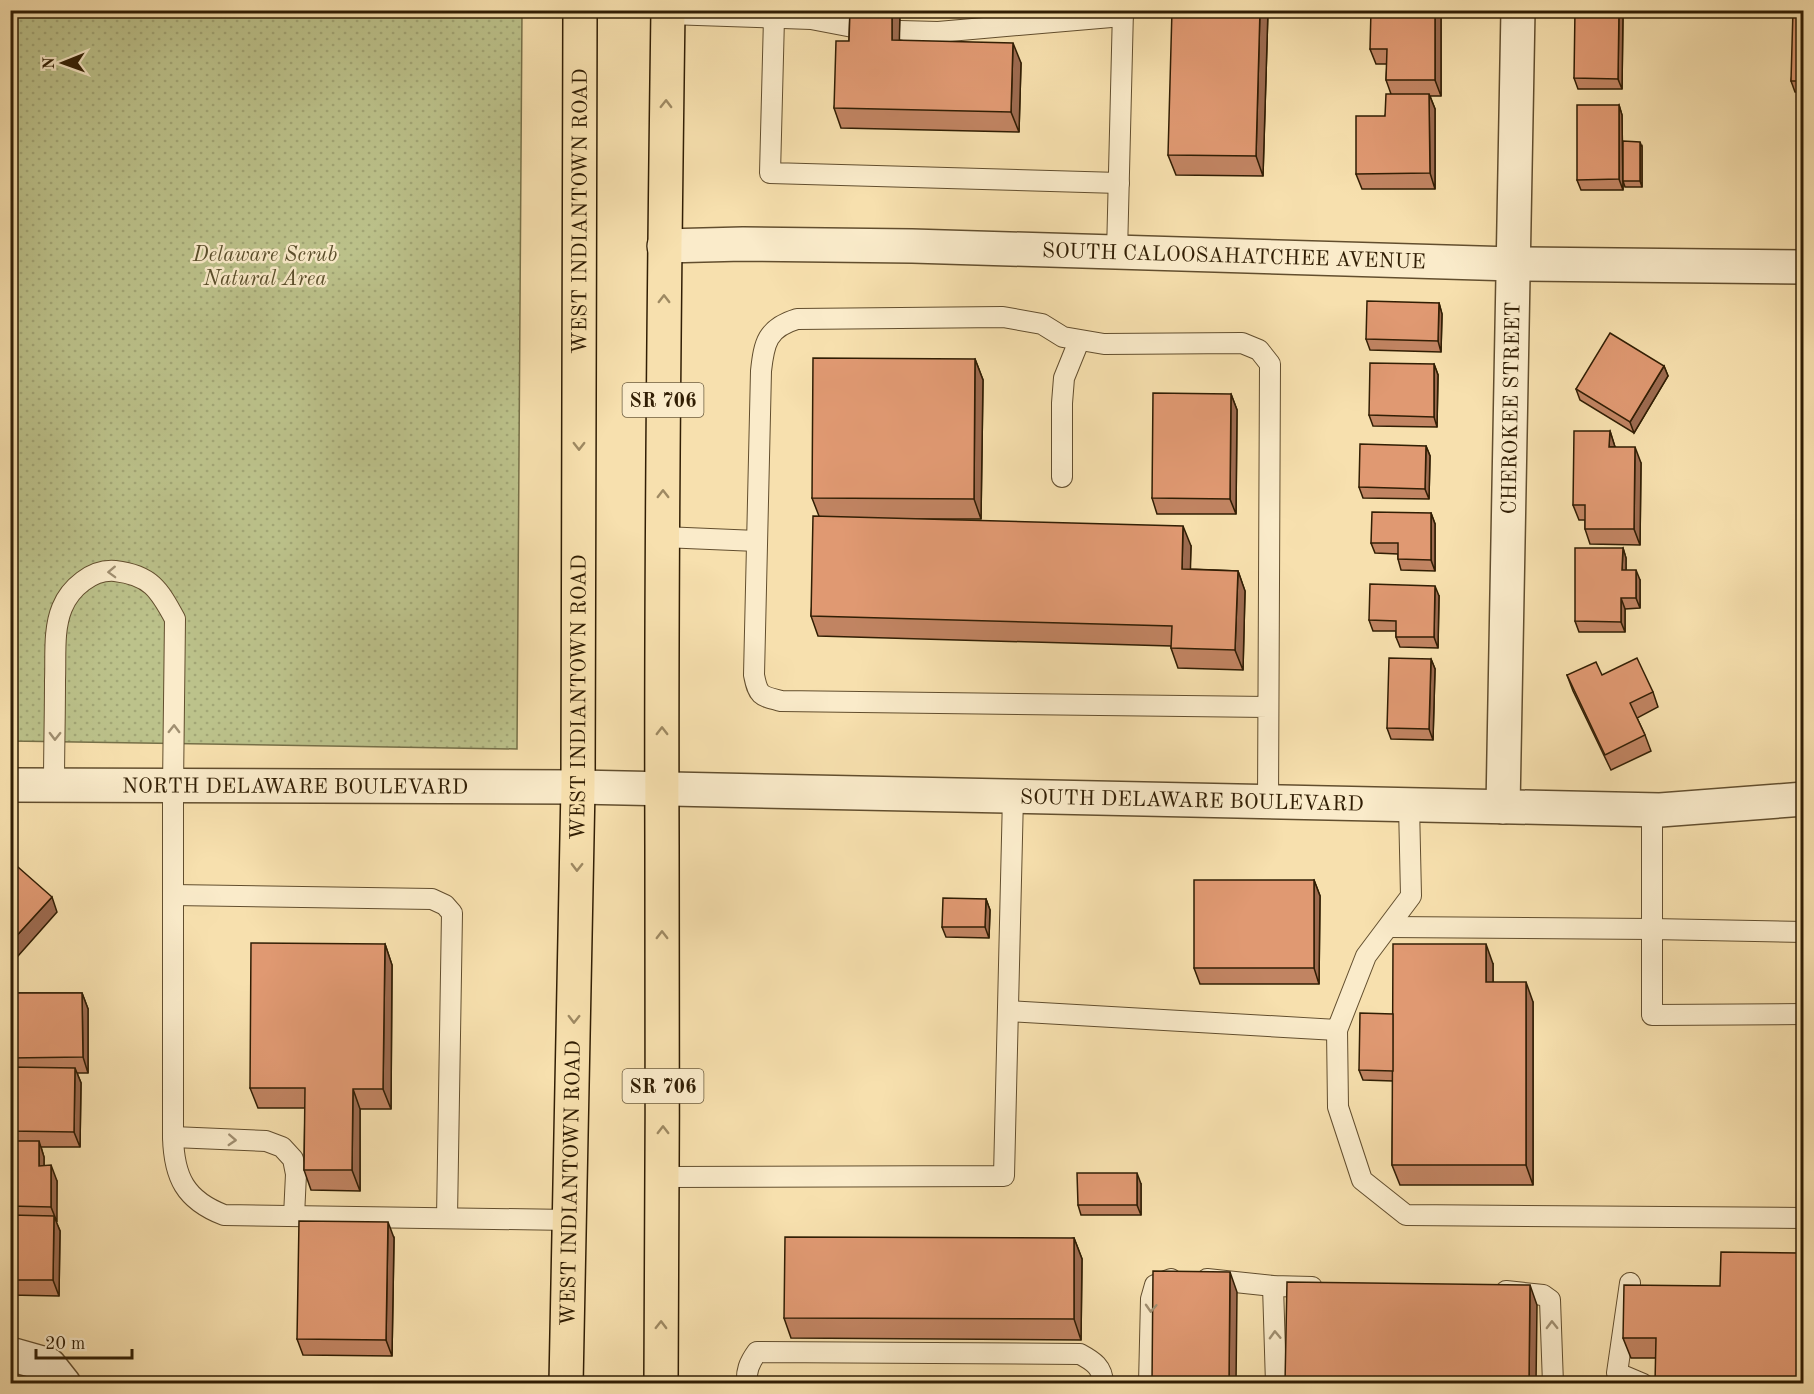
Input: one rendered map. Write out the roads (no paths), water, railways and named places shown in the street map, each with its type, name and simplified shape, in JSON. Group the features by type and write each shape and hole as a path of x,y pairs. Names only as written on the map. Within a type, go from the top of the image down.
{"main road":[{"name":"WEST INDIANTOWN ROAD","path":"566,1383 578,787 580,10"},
{"name":"SR 706","path":"661,1383 664,246 668,12"}],"street":[{"name":"CHEROKEE STREET","path":"1503,807 1518,10"},
{"name":"SOUTH CALOOSAHATCHEE AVENUE","path":"664,246 867,245 1513,264 1803,267"},
{"name":"NORTH DELAWARE BOULEVARD","path":"10,785 578,787"},
{"name":"SOUTH DELAWARE BOULEVARD","path":"578,787 1652,809 1803,799"},
{"path":"10,1354 49,1365 64,1383"}],"lane":[{"path":"668,12 811,19 858,28"},
{"path":"900,32 938,32 1123,13 1117,253"},
{"path":"774,18 770,173 1119,183"},
{"path":"1268,706 781,701 762,696 757,691 754,675 760,371 763,348 773,331 784,323 796,319 1003,317 1042,324 1063,337 1104,344 1242,343 1259,350 1270,364 1268,802"},
{"path":"1062,477 1064,378 1079,340"},
{"path":"663,537 757,541"},
{"path":"54,786 56,635 61,610 71,590 89,578 107,570 133,573 151,584 165,600 175,619 174,1154 179,1178 207,1209 224,1215 569,1220"},
{"path":"663,1177 1004,1176 1012,796"},
{"path":"1409,805 1411,896 1366,956 1337,1030 1338,1107 1362,1180 1406,1215 1803,1218"},
{"path":"1652,809 1652,1015 1803,1014"},
{"path":"173,896 432,899 445,905 452,913 447,1218"},
{"path":"1389,927 1803,932"},
{"path":"1008,1011 1337,1030"},
{"path":"174,1137 266,1141 282,1147 293,1159 296,1174 294,1216"},
{"path":"1149,1383 1151,1299 1155,1285 1167,1280 1191,1278 1273,1286 1331,1287"},
{"path":"1630,1284 1617,1373 1643,1383"},
{"path":"1273,1286 1276,1383"},
{"path":"1482,1291 1529,1292 1543,1295 1550,1300 1553,1383"},
{"path":"747,1383 746,1372 750,1360 757,1352 1080,1354 1094,1361 1103,1374 1102,1383"}],"park label":[{"name":"Delaware Scrub Natural Area","path":"265,266"}]}
